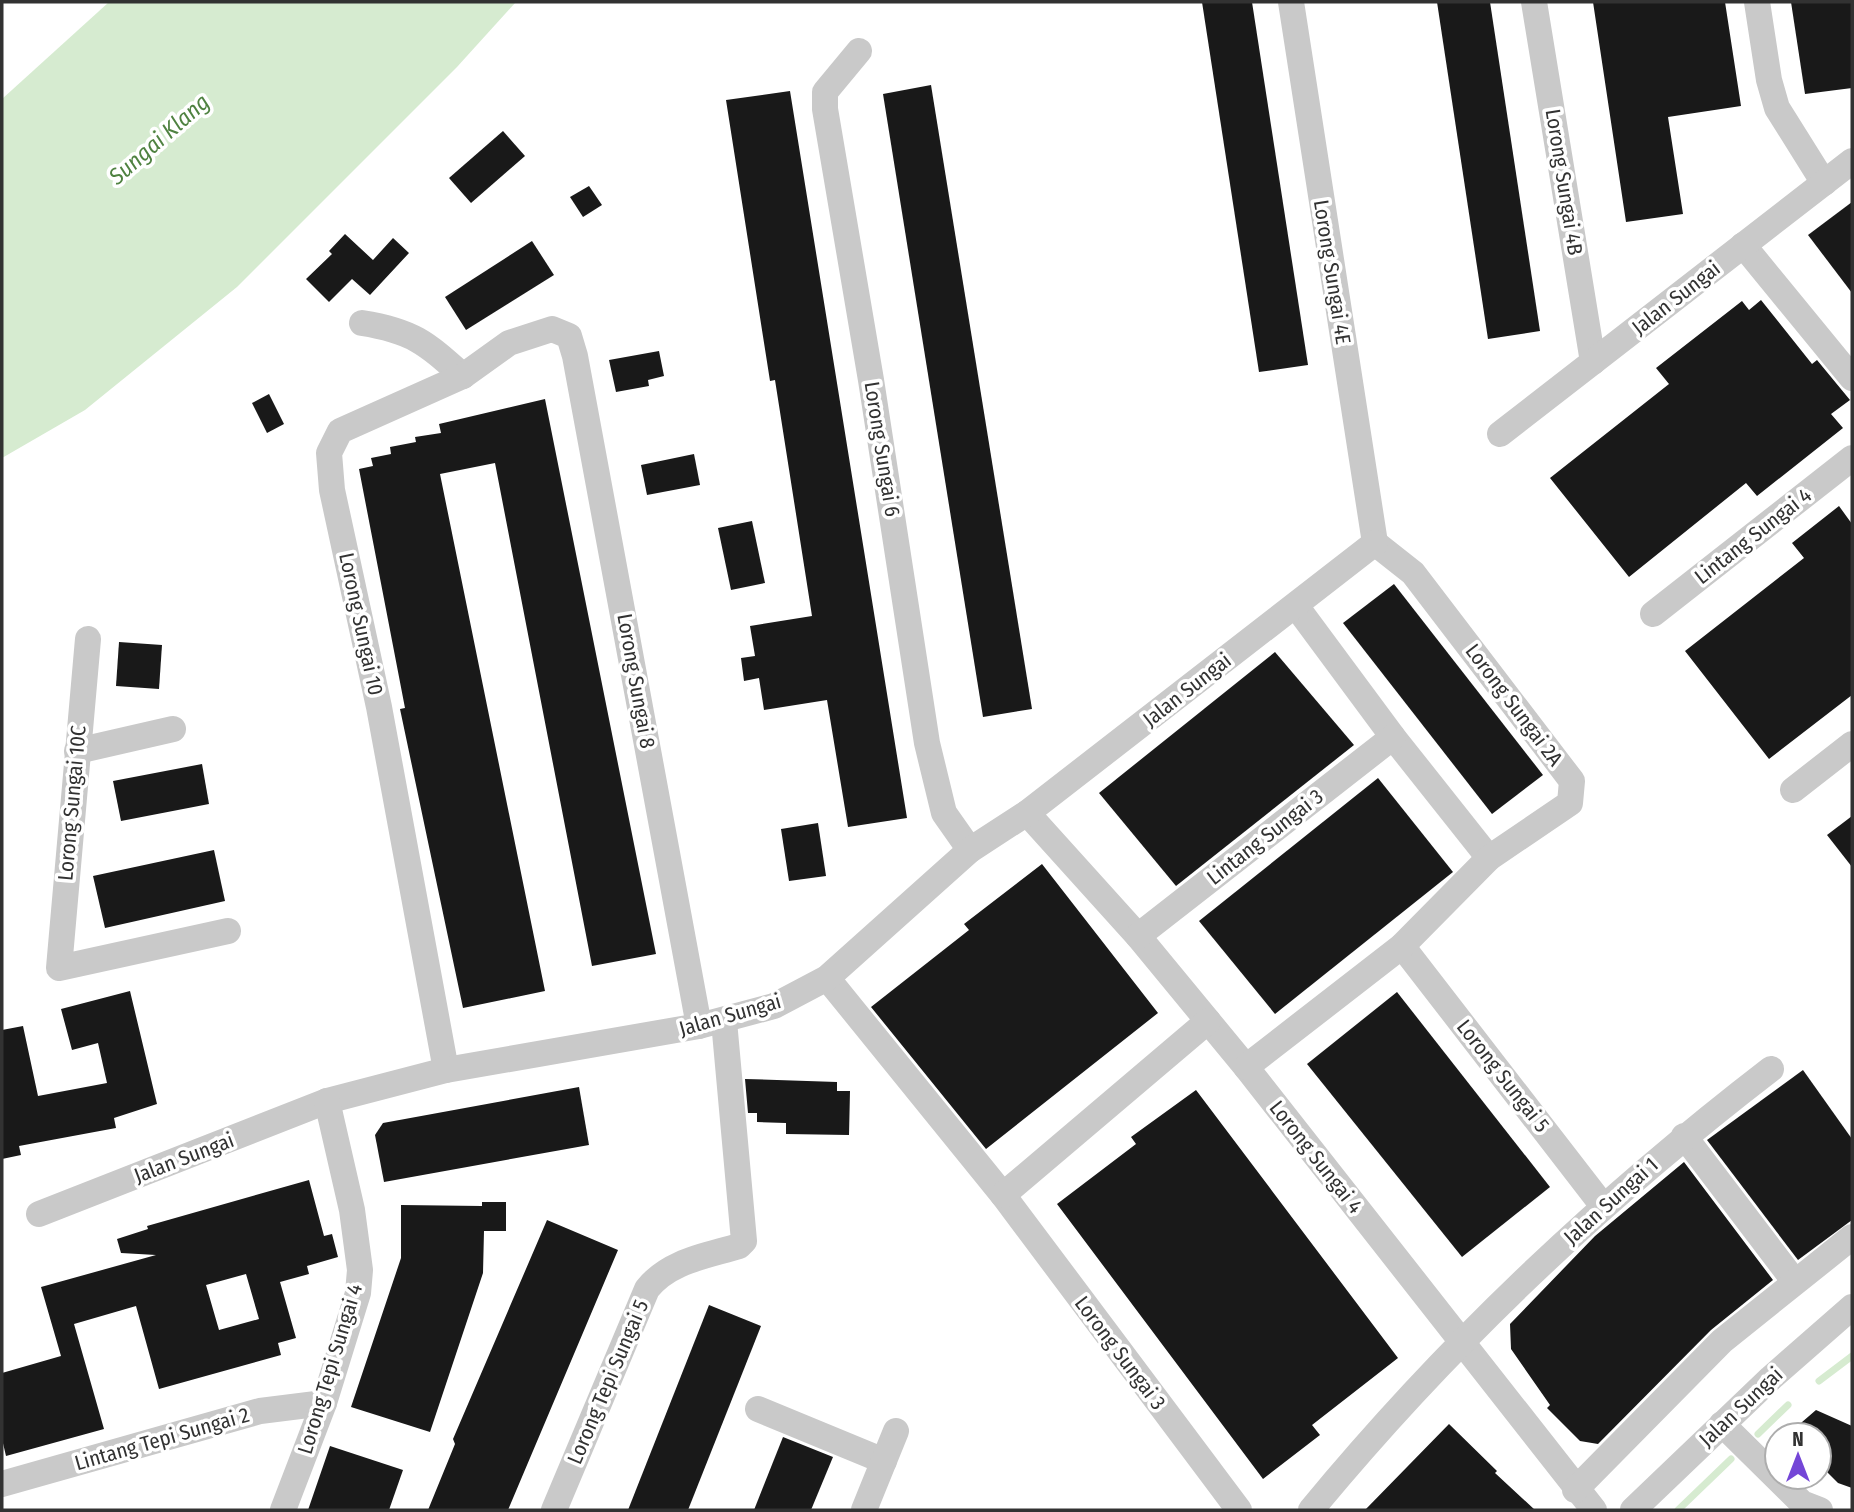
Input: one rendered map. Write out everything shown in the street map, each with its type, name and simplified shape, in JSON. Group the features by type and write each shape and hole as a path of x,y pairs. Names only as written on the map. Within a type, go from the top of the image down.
{"street":[{"name":"Lorong Sungai 4E","path":"1290,2 1375,543"},
{"name":"Lorong Sungai 4B","path":"1534,2 1593,362"},
{"path":"1757,2 1769,80 1777,108 1824,183"},
{"name":"Lorong Sungai 6","path":"859,51 825,92 825,109 871,380 927,743 944,813 970,850"},
{"name":"Jalan Sungai","path":"1500,434 1852,161"},
{"path":"1744,245 1852,378"},
{"path":"362,323 392,328 422,340 463,376"},
{"name":"Lorong Sungai 10","path":"446,1070 379,707 332,490 329,453 341,431 463,376 509,343 552,329 569,336"},
{"name":"Lorong Sungai 8","path":"569,336 712,1024"},
{"name":"Lintang Sungai 4","path":"1653,614 1852,458"},
{"name":"Jalan Sungai","path":"40,1214 327,1101 446,1070 712,1024 774,1006 827,978 970,850 1027,813 1375,543"},
{"name":"Lorong Sungai 2A","path":"1246,1067 1402,946 1489,858 1570,803 1572,781 1413,573 1375,543"},
{"path":"1296,606 1392,737 1489,858"},
{"name":"Lorong Sungai 10C","path":"88,639 59,968 228,931"},
{"path":"77,751 173,729"},
{"name":"Lintang Sungai 3","path":"1138,936 1392,737"},
{"path":"1793,790 1852,744"},
{"name":"Lorong Sungai 4","path":"1027,813 1138,936 1246,1067 1575,1490 1594,1510"},
{"name":"Lorong Sungai 5","path":"1402,946 1603,1206"},
{"name":"Lorong Sungai 3","path":"827,978 1003,1195 1239,1510"},
{"path":"1003,1195 1208,1021"},
{"name":"Lorong Tepi Sungai 5","path":"554,1510 647,1289 657,1276 670,1268 739,1246 744,1241 712,1024"},
{"name":"Jalan Sungai 1","path":"1459,1342 1603,1206 1684,1136 1771,1069"},
{"name":"Lorong Tepi Sungai 4","path":"283,1510 324,1403 358,1293 360,1270 352,1210 327,1101"},
{"path":"1684,1136 1795,1282"},
{"path":"1575,1490 1722,1341 1852,1237"},
{"name":"Jalan Sungai","path":"1633,1510 1722,1424 1852,1307"},
{"path":"1311,1510 1365,1445 1459,1342"},
{"name":"Lintang Tepi Sungai 2","path":"2,1484 260,1411 324,1403"},
{"path":"758,1409 884,1461"},
{"path":"1722,1424 1802,1503 1820,1510"},
{"path":"864,1510 896,1431"}],"water":[{"name":"Sungai Klang","path":"109,2 516,2 457,67 237,287 85,410 2,458 2,99"}],"building":[{"path":"1202,2 1252,2 1308,365 1259,372"},
{"path":"1437,2 1490,2 1540,331 1488,339"},
{"path":"1593,2 1725,2 1741,106 1668,117 1683,214 1626,222"},
{"path":"1791,2 1852,2 1852,88 1805,94"},
{"path":"931,85 1032,709 983,717 883,94"},
{"path":"790,91 907,818 848,827 827,700 764,710 759,678 744,681 741,658 755,656 750,626 812,616 775,380 770,381 726,100"},
{"path":"503,131 525,156 471,203 449,178"},
{"path":"589,186 602,205 583,217 570,197"},
{"path":"1852,202 1852,293 1808,235"},
{"path":"345,234 373,260 393,238 409,253 370,295 352,279 329,302 306,279 332,254 329,251"},
{"path":"532,241 554,275 466,330 445,297"},
{"path":"1761,300 1812,364 1817,360 1850,400 1831,414 1843,428 1757,496 1746,483 1629,577 1550,478 1669,384 1656,368 1742,301 1749,310"},
{"path":"659,351 664,376 648,380 649,386 616,392 609,360"},
{"path":"269,394 284,424 267,433 252,403"},
{"path":"545,399 656,954 592,966 495,463 440,474 545,991 463,1008 400,709 405,708 359,469 373,466 371,458 391,454 390,447 416,442 415,437 441,433 439,424"},
{"path":"694,454 700,485 647,495 641,465"},
{"path":"1839,506 1852,524 1852,695 1769,759 1685,651 1804,558 1792,543"},
{"path":"752,521 765,583 731,590 718,528"},
{"path":"1394,584 1543,775 1492,814 1343,623"},
{"path":"119,642 162,645 159,689 116,686"},
{"path":"1275,652 1354,745 1176,886 1099,793"},
{"path":"202,764 209,804 121,821 113,781"},
{"path":"1378,778 1453,872 1275,1014 1199,921"},
{"path":"1852,816 1852,867 1827,835"},
{"path":"818,823 826,876 789,881 781,829"},
{"path":"214,850 225,901 105,928 93,876"},
{"path":"1042,864 1158,1013 986,1149 871,1007 969,930 964,924"},
{"path":"130,991 157,1104 114,1118 116,1128 19,1146 21,1155 2,1159 2,1030 23,1026 38,1096 107,1083 98,1043 72,1050 61,1009"},
{"path":"1397,992 1550,1187 1462,1257 1307,1064"},
{"path":"1803,1070 1852,1139 1852,1220 1798,1260 1707,1140"},
{"path":"745,1079 837,1082 837,1091 850,1091 849,1135 786,1134 786,1123 757,1122 757,1113 748,1113"},
{"path":"579,1087 589,1145 384,1182 375,1135 383,1123"},
{"path":"1196,1090 1398,1358 1312,1425 1320,1435 1263,1479 1057,1204 1136,1144 1131,1137"},
{"path":"1684,1162 1773,1280 1711,1330 1598,1444 1580,1441 1547,1408 1550,1405 1511,1349 1510,1324 1595,1236"},
{"path":"309,1180 324,1236 332,1234 338,1257 307,1266 309,1274 280,1282 296,1338 278,1343 281,1355 159,1389 136,1306 74,1324 104,1429 6,1456 2,1439 2,1373 61,1356 41,1287 156,1255 121,1253 117,1239 148,1229 147,1226","holes":["246,1274 259,1319 219,1330 206,1285"]},
{"path":"482,1202 506,1202 506,1231 484,1231 483,1273 430,1432 351,1407 401,1258 401,1205 482,1206"},
{"path":"547,1220 618,1250 508,1510 428,1510 455,1444 453,1439"},
{"path":"709,1305 761,1326 688,1510 628,1510"},
{"path":"1816,1410 1852,1426 1852,1488 1833,1478 1833,1421 1803,1421"},
{"path":"1449,1424 1497,1471 1495,1473 1535,1510 1365,1510"},
{"path":"783,1437 833,1457 811,1510 754,1510"},
{"path":"330,1446 403,1470 389,1510 308,1510"}],"waterway":[{"path":"1819,1381 1852,1356"},
{"path":"1758,1434 1788,1405"},
{"path":"1678,1510 1731,1459"}]}
